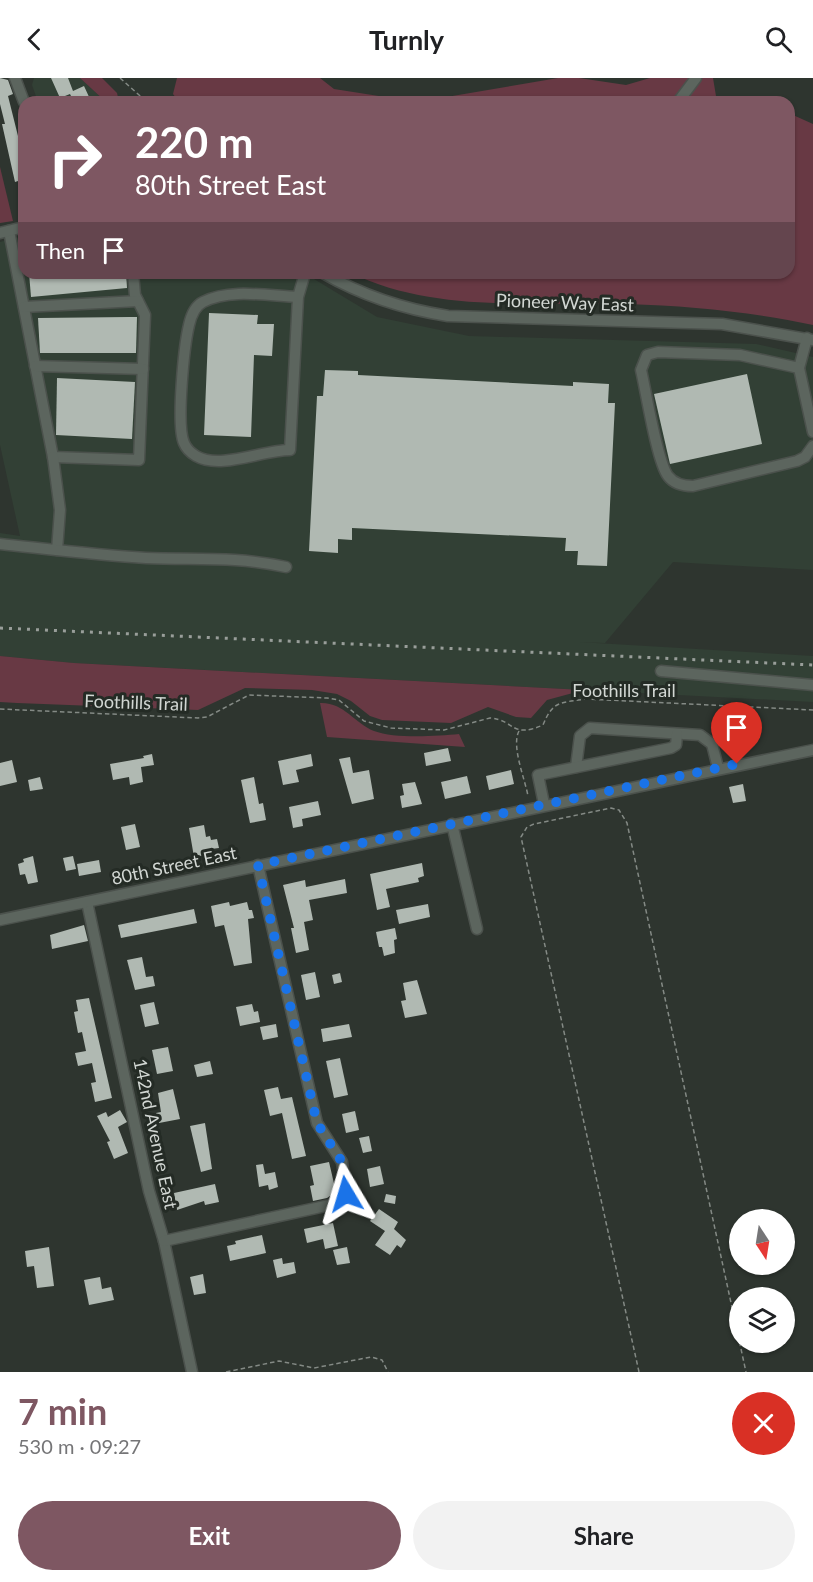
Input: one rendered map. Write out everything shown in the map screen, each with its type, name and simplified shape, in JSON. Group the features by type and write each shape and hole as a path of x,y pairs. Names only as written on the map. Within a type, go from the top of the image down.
{"street":[{"path":"15,78 22,96"},
{"path":"682,96 696,78"},
{"path":"4,232 18,256"},
{"path":"21,279 24,307 60,510 57,550"},
{"path":"52,457 138,460 145,315 138,301 135,279"},
{"path":"298,297 240,295 218,297 201,303 194,311 189,323 184,357 181,429 183,443 197,457 215,461 233,460 271,450 290,450 298,297 304,279"},
{"name":"Pioneer Way East","path":"334,279 370,298 415,311 448,316 722,324 810,339"},
{"path":"24,307 138,301"},
{"path":"810,339 799,368 813,432"},
{"path":"799,368 740,355 658,352 647,355 642,370 663,466 672,481 682,486 693,486 797,461 805,457 813,446"},
{"path":"35,366 143,369"},
{"path":"0,544 175,559 218,557 254,560 286,567"},
{"path":"661,671 813,685"},
{"path":"576,767 580,736 586,730 700,735 710,740 718,768"},
{"path":"544,804 538,775 671,748 676,745 677,734"},
{"name":"80th Street East","path":"0,920 544,804 813,750"},
{"path":"452,824 477,929"},
{"path":"164,1241 330,1205 342,1198 347,1191 342,1162 317,1123 258,865"},
{"name":"142nd Avenue East","path":"87,902 192,1372"}],"path":[{"path":"120,78 140,96"},
{"name":"Foothills Trail","path":"0,709 198,718 207,717 249,695 327,698 339,700 364,721 391,728 444,730 490,718 519,730 530,731 543,725 549,708 554,705 586,699 813,710"},
{"path":"519,730 515,746 520,758 528,796"},
{"path":"639,1372 521,837 527,827 534,824 611,808 619,810 627,823 746,1372"},
{"path":"226,1372 279,1360 314,1368 371,1357 382,1360 387,1372"}],"shaded area":[{"path":"34,78 80,78 100,96 36,96 32,85"},
{"path":"80,78 102,78 118,96 100,96"},
{"path":"177,78 320,78 334,89 379,96 174,96"},
{"path":"558,78 579,78 626,85 650,78 713,78 716,96 452,96"},
{"path":"795,116 813,124 813,325 744,313 674,306 522,304 452,300 417,295 366,279 795,279"},
{"path":"0,167 13,221 0,223"},
{"path":"18,238 18,279 314,279 377,317 469,336 756,344 813,357 813,570 673,562 605,643 579,642 813,656 813,702 73,663 0,656 0,533 20,536 0,445 0,242"},
{"path":"0,656 74,663 584,690 547,700 531,718 516,717 488,707 451,723 382,720 370,716 351,701 337,694 312,690 245,688 198,710 17,703 0,702"},
{"path":"320,703 336,706 367,727 383,734 428,736 459,734 465,747 327,737"}],"building":[{"path":"0,78 8,80 13,94 8,96 18,136 18,181 15,182 2,124 5,124 0,104"},
{"path":"51,78 68,78 73,91 84,86 89,96 71,96 70,94 59,96"},
{"path":"30,279 126,279 127,288 31,297"},
{"path":"209,313 258,315 257,324 274,324 272,356 254,355 251,437 204,435"},
{"path":"137,317 136,353 40,353 38,318"},
{"path":"325,370 358,371 358,375 573,386 573,382 609,384 608,403 615,403 607,566 577,565 578,551 565,551 566,538 352,528 352,540 338,539 338,553 309,551 317,396 323,396"},
{"path":"747,374 762,444 670,464 654,394"},
{"path":"57,378 135,382 132,439 56,435"},
{"path":"448,748 451,761 426,766 424,753"},
{"path":"152,754 154,765 141,767 143,782 130,785 129,777 113,780 110,764 144,758 143,756"},
{"path":"311,754 313,766 296,770 299,782 283,785 278,761"},
{"path":"350,757 353,773 369,770 374,799 352,804 339,759"},
{"path":"12,760 17,782 0,786 0,763"},
{"path":"511,770 514,784 489,790 486,776"},
{"path":"467,776 471,793 445,799 441,782"},
{"path":"40,777 43,789 30,791 28,780"},
{"path":"254,777 259,804 263,803 266,820 250,823 241,780"},
{"path":"415,782 422,804 402,808 400,796 404,795 402,784"},
{"path":"743,784 746,801 733,803 729,787"},
{"path":"318,801 321,815 302,819 303,826 293,828 289,807"},
{"path":"135,824 140,847 126,850 121,827"},
{"path":"204,825 206,837 210,836 211,840 217,839 219,848 211,849 212,854 194,857 189,828"},
{"path":"33,856 38,882 28,884 25,874 20,875 18,864 24,862 23,859"},
{"path":"73,856 76,869 66,871 63,858"},
{"path":"99,860 101,872 79,876 77,864"},
{"path":"422,863 424,876 418,878 419,882 386,889 390,907 377,910 370,874"},
{"path":"345,879 347,893 309,900 313,920 304,922 309,950 296,953 291,928 294,928 283,885 305,880 306,887"},
{"path":"229,902 230,906 247,902 249,910 252,910 254,918 248,919 252,963 234,966 224,925 215,927 211,906"},
{"path":"428,904 430,917 399,924 396,910"},
{"path":"194,909 197,923 121,938 118,925"},
{"path":"84,925 88,941 52,949 50,935"},
{"path":"395,928 397,939 394,940 395,953 384,956 382,947 379,947 376,932"},
{"path":"142,957 146,977 153,976 155,986 135,990 127,960"},
{"path":"315,972 320,997 306,1000 301,975"},
{"path":"340,973 342,982 334,984 332,975"},
{"path":"417,980 427,1014 405,1018 401,1001 406,1000 403,983"},
{"path":"89,998 112,1098 95,1102 91,1083 96,1082 92,1063 78,1066 75,1053 86,1051 82,1032 78,1033 74,1012 78,1011 76,1000"},
{"path":"154,1002 159,1024 145,1027 140,1005"},
{"path":"252,1004 254,1012 258,1011 260,1022 240,1026 236,1007"},
{"path":"276,1024 278,1037 263,1040 260,1027"},
{"path":"349,1024 352,1037 323,1042 321,1029"},
{"path":"168,1047 173,1071 157,1074 152,1050"},
{"path":"340,1058 348,1095 334,1098 326,1061"},
{"path":"210,1061 213,1074 197,1077 194,1065"},
{"path":"278,1087 281,1099 292,1097 306,1156 292,1159 282,1113 270,1116 264,1090"},
{"path":"173,1089 180,1119 159,1123 156,1113 161,1112 158,1093"},
{"path":"120,1110 127,1122 118,1127 128,1153 114,1159 107,1142 110,1141 97,1116 106,1112 108,1117"},
{"path":"355,1111 359,1130 346,1133 342,1114"},
{"path":"205,1123 212,1169 201,1172 190,1126"},
{"path":"369,1136 372,1151 363,1153 359,1138"},
{"path":"329,1162 336,1192 327,1198 313,1201 310,1186 314,1185 310,1166"},
{"path":"263,1164 265,1174 275,1172 278,1187 269,1190 268,1185 259,1187 256,1165"},
{"path":"380,1166 384,1184 370,1187 367,1169"},
{"path":"215,1184 219,1202 205,1205 204,1201 177,1210 174,1193"},
{"path":"386,1194 396,1196 395,1204 384,1202"},
{"path":"379,1209 398,1222 394,1229 406,1240 401,1248 397,1245 390,1255 375,1245 385,1231 370,1221"},
{"path":"333,1223 338,1246 325,1249 323,1239 307,1243 304,1229"},
{"path":"262,1235 266,1253 230,1261 227,1246 236,1244 235,1241"},
{"path":"49,1247 54,1286 37,1288 34,1266 27,1267 25,1251"},
{"path":"347,1247 350,1263 337,1265 333,1250"},
{"path":"282,1258 283,1264 294,1262 296,1273 277,1278 273,1260"},
{"path":"203,1274 206,1293 194,1295 190,1277"},
{"path":"100,1277 102,1289 111,1287 114,1300 89,1305 84,1280"}],"railway":[{"path":"0,628 813,665"}],"route":[{"path":"346,1194 342,1162 317,1123 258,865 737,764"}]}
